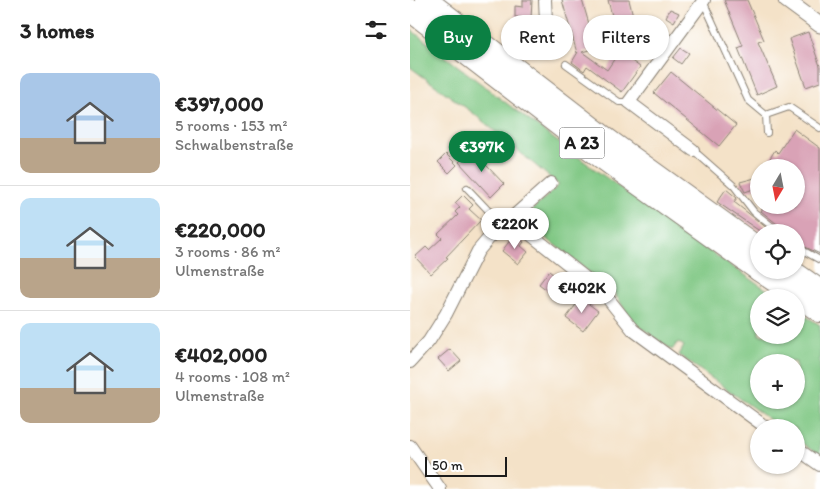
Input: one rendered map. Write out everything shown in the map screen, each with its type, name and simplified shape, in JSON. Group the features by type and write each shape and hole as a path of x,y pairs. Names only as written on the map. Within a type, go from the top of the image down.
{"highway":[{"name":"A 23","path":"426,0 609,142 750,243"},
{"name":"A 23","path":"410,10 597,154 750,264"},
{"name":"A 23","path":"772,279 820,311"},
{"path":"804,279 820,290"}],"street":[{"path":"545,0 546,15"},
{"path":"693,150 629,102 704,0"},
{"path":"786,0 820,26"},
{"path":"410,362 429,341 446,314 478,251 551,184"},
{"path":"507,223 602,290 633,330 755,419"},
{"path":"410,446 440,489"},
{"path":"805,454 820,465"}],"lane":[{"path":"704,0 748,100 766,114 767,133"},
{"path":"566,64 619,102 629,102"},
{"path":"766,114 789,107 820,128"},
{"path":"693,150 734,186 754,212 769,224"},
{"path":"467,188 507,223"},
{"path":"805,252 820,260"}],"green space":[{"path":"410,29 425,40 425,60 450,60 591,167 766,289 750,289 750,344 805,344 805,316 820,325 820,456 805,445 805,419 769,419 755,409 805,409 805,354 750,354 750,406 679,355 684,346 678,342 672,350 631,320 614,292 522,219 559,185 473,113 410,67"}],"building":[{"path":"523,0 532,0 531,15 515,15 515,6 523,7"},
{"path":"562,0 582,0 586,15 583,15 583,60 593,60 607,70 614,60 630,60 640,67 622,92 587,66 584,71 572,62 578,52 573,39 573,15 566,15"},
{"path":"608,0 629,0 633,15 612,15"},
{"path":"724,0 747,0 764,40 758,42 777,86 757,95 738,48 743,46"},
{"path":"670,9 679,13 674,22 667,15"},
{"path":"808,32 820,66 820,82 806,87 789,39"},
{"path":"681,48 689,53 681,64 673,58"},
{"path":"671,72 736,125 719,146 654,93"},
{"path":"794,129 820,148 820,254 805,247 805,224 777,224 765,214 805,214 805,159 770,159 775,150 778,153"},
{"path":"472,150 504,184 491,197 459,162"},
{"path":"446,154 457,165 449,173 438,162"},
{"path":"750,179 750,190 745,192 740,182"},
{"path":"726,189 737,198 734,202 762,224 750,224 717,202"},
{"path":"463,195 473,205 469,209 481,220 446,257 448,258 431,274 415,257 426,247 429,250 442,238 438,234 458,215 455,212 460,207 455,203"},
{"path":"517,237 524,242 521,246 528,252 518,264 502,251 511,239 514,241"},
{"path":"549,271 567,285 561,293 555,288 551,293 539,284"},
{"path":"581,298 598,311 583,331 566,318"},
{"path":"450,349 461,361 449,371 438,359"}]}
